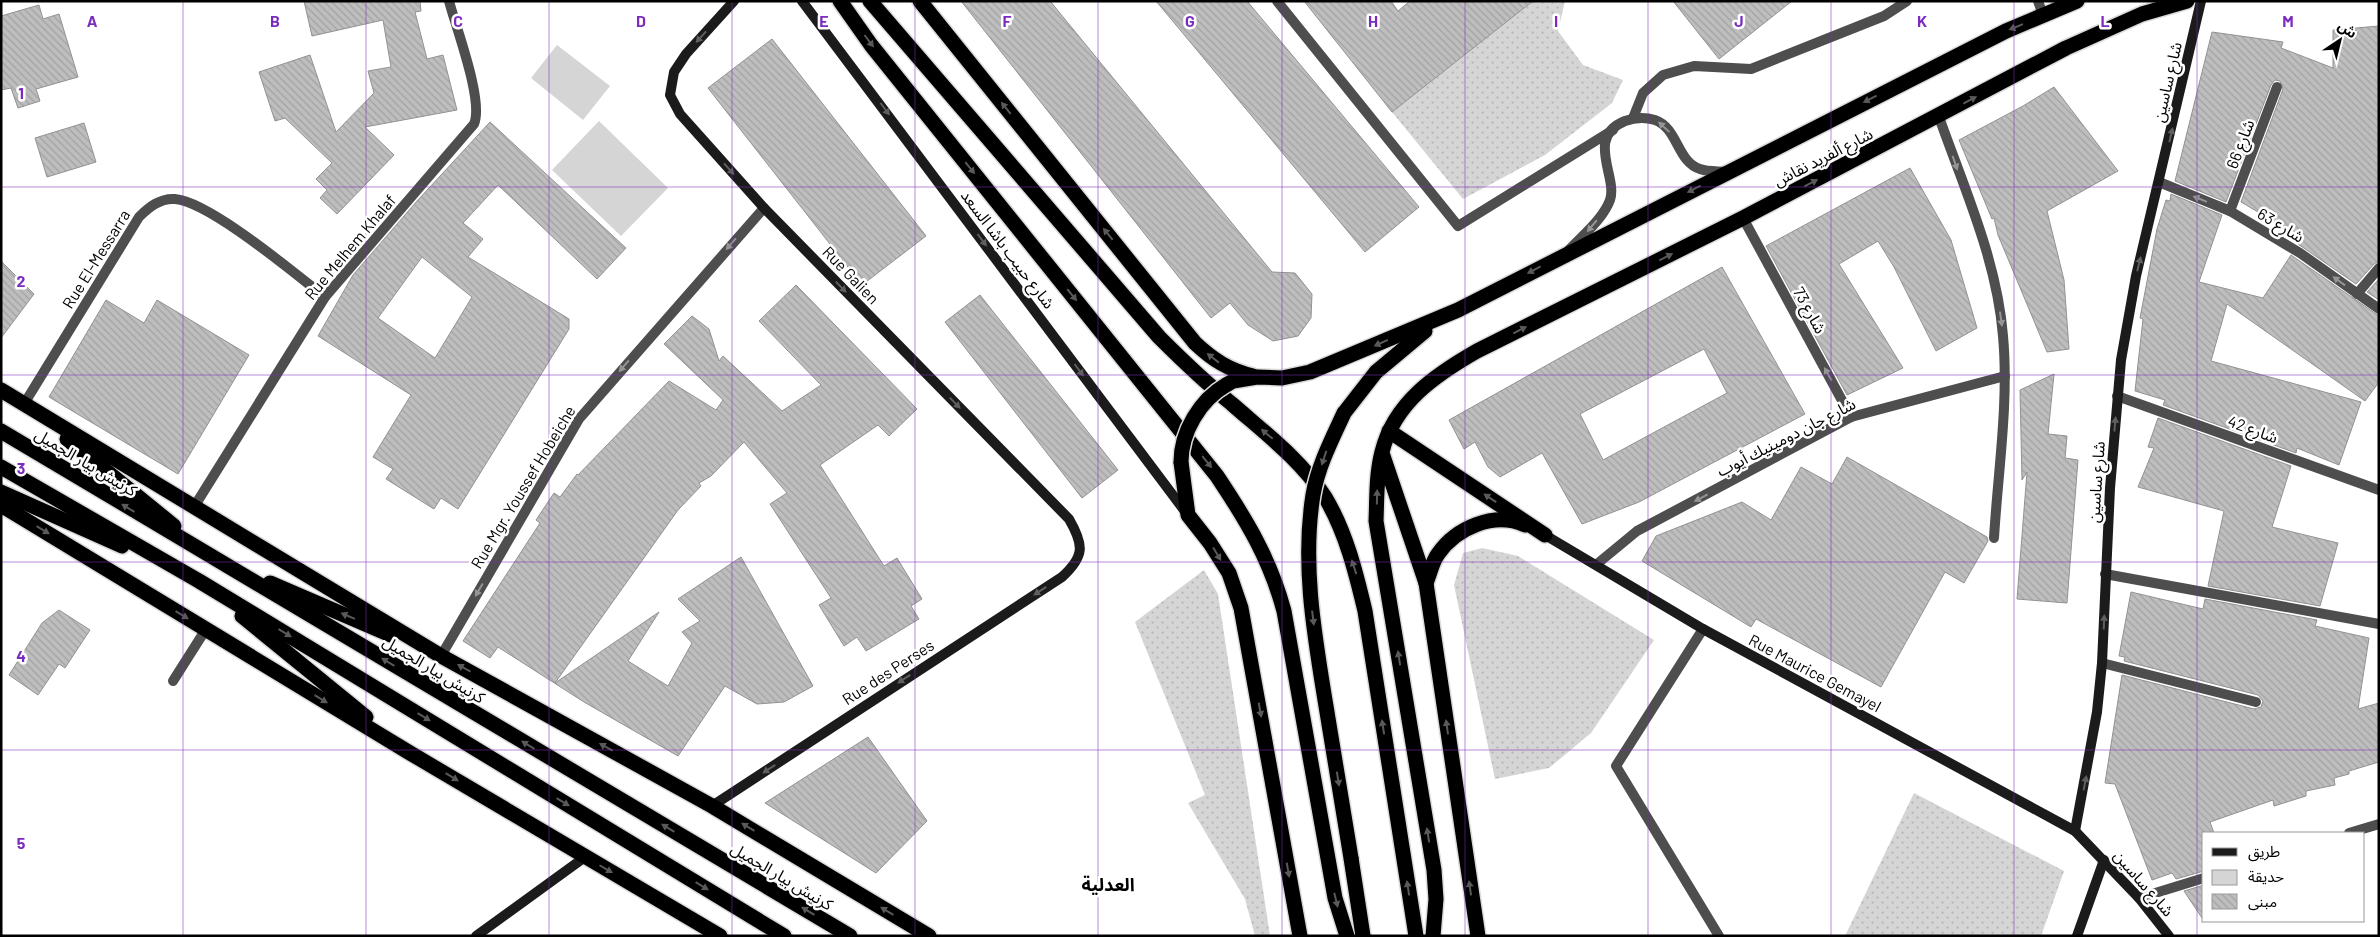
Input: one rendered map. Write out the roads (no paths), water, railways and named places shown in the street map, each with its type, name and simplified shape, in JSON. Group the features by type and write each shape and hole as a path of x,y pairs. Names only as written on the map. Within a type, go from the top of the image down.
{"highway":[{"path":"840,1 884,60 1217,476 1249,524 1275,578 1284,611 1335,898 1347,936"},
{"path":"870,1 1159,337 1205,382 1283,448 1305,470 1325,498 1341,528 1365,611 1416,936"},
{"path":"920,1 1196,343 1214,360 1234,371 1257,377"},
{"name":"شارع ألفريد نقاش","path":"1458,310 2006,31 2041,8 2077,1"},
{"name":"شارع ألفريد نقاش","path":"1433,936 1436,899 1434,870 1376,521 1377,484 1382,453 1389,430 1414,395 1441,372 1477,352 1939,117 2066,48 2142,14 2188,1"},
{"path":"1300,936 1241,608 1228,573 1210,543 1188,516 1181,462 1185,436 1199,409 1216,391 1233,381 1257,377 1282,378 1310,372 1458,310"},
{"path":"1363,936 1314,625 1309,544 1313,494 1325,452 1344,414 1376,372 1418,336 1458,310"},
{"path":"1,390 441,656 712,806 928,936"},
{"path":"24,404 215,560 441,656"},
{"path":"1389,430 1545,535"},
{"name":"كرنيش بيار الجميل","path":"1,431 850,936"},
{"path":"1382,453 1426,584 1478,936"},
{"path":"1,467 198,581 784,936"},
{"path":"1,492 198,581 410,752"},
{"path":"1,505 585,857 720,936"},
{"path":"1426,584 1437,555 1458,532 1486,521 1517,522 1545,535"}],"street":[{"name":"Rue Melhem Khalaf","path":"194,507 325,297 468,132 476,119 476,94 449,1"},
{"name":"Rue Galien","path":"734,1 686,54 674,72 670,95 680,114 764,208 1069,519 1079,538 1081,549 1078,560"},
{"name":"شارع حبيب باشا السعد","path":"802,1 1188,516"},
{"path":"1277,1 1458,226 1613,130 1622,122 1633,118 1652,119 1668,129 1682,155 1699,169 1727,172"},
{"path":"1633,118 1643,93 1663,75 1694,66 1751,69 1884,16 1907,1"},
{"name":"شارع ساسين","path":"2169,936 2140,898 2076,831 2097,712 2102,663 2117,396 2121,360 2136,276 2201,1"},
{"name":"شارع 66","path":"2230,211 2277,87"},
{"path":"1939,117 1988,257 1998,296 2005,376 1994,538"},
{"path":"1565,254 1593,225 1610,199 1611,182 1604,152 1613,130"},
{"name":"شارع 63","path":"2159,182 2230,211 2300,253 2379,310"},
{"name":"Rue El-Messarra","path":"24,404 139,217 150,206 160,201 174,199 194,204 216,216 325,297"},
{"name":"Rue Mgr. Youssef Hobeiche","path":"441,656 579,419 764,208"},
{"name":"شارع 73","path":"1743,218 1852,417"},
{"path":"2357,294 2379,268"},
{"name":"شارع جان دومينيك أيوب","path":"1597,564 1637,531 1852,417 2005,376"},
{"name":"شارع 42","path":"2117,396 2379,490"},
{"name":"Rue Maurice Gemayel","path":"1545,535 1597,564 1702,629 2076,831"},
{"name":"Rue des Perses","path":"712,806 1062,577 1078,560"},
{"path":"2106,574 2379,624"},
{"path":"173,681 206,629"},
{"path":"1702,629 1616,766 1719,936"},
{"path":"2102,663 2256,702"},
{"path":"2351,832 2379,824"},
{"path":"476,936 585,857"},
{"path":"2077,936 2104,860"},
{"path":"2140,898 2202,879"}],"district":[{"name":"العدلية","path":"1108,885"}]}
